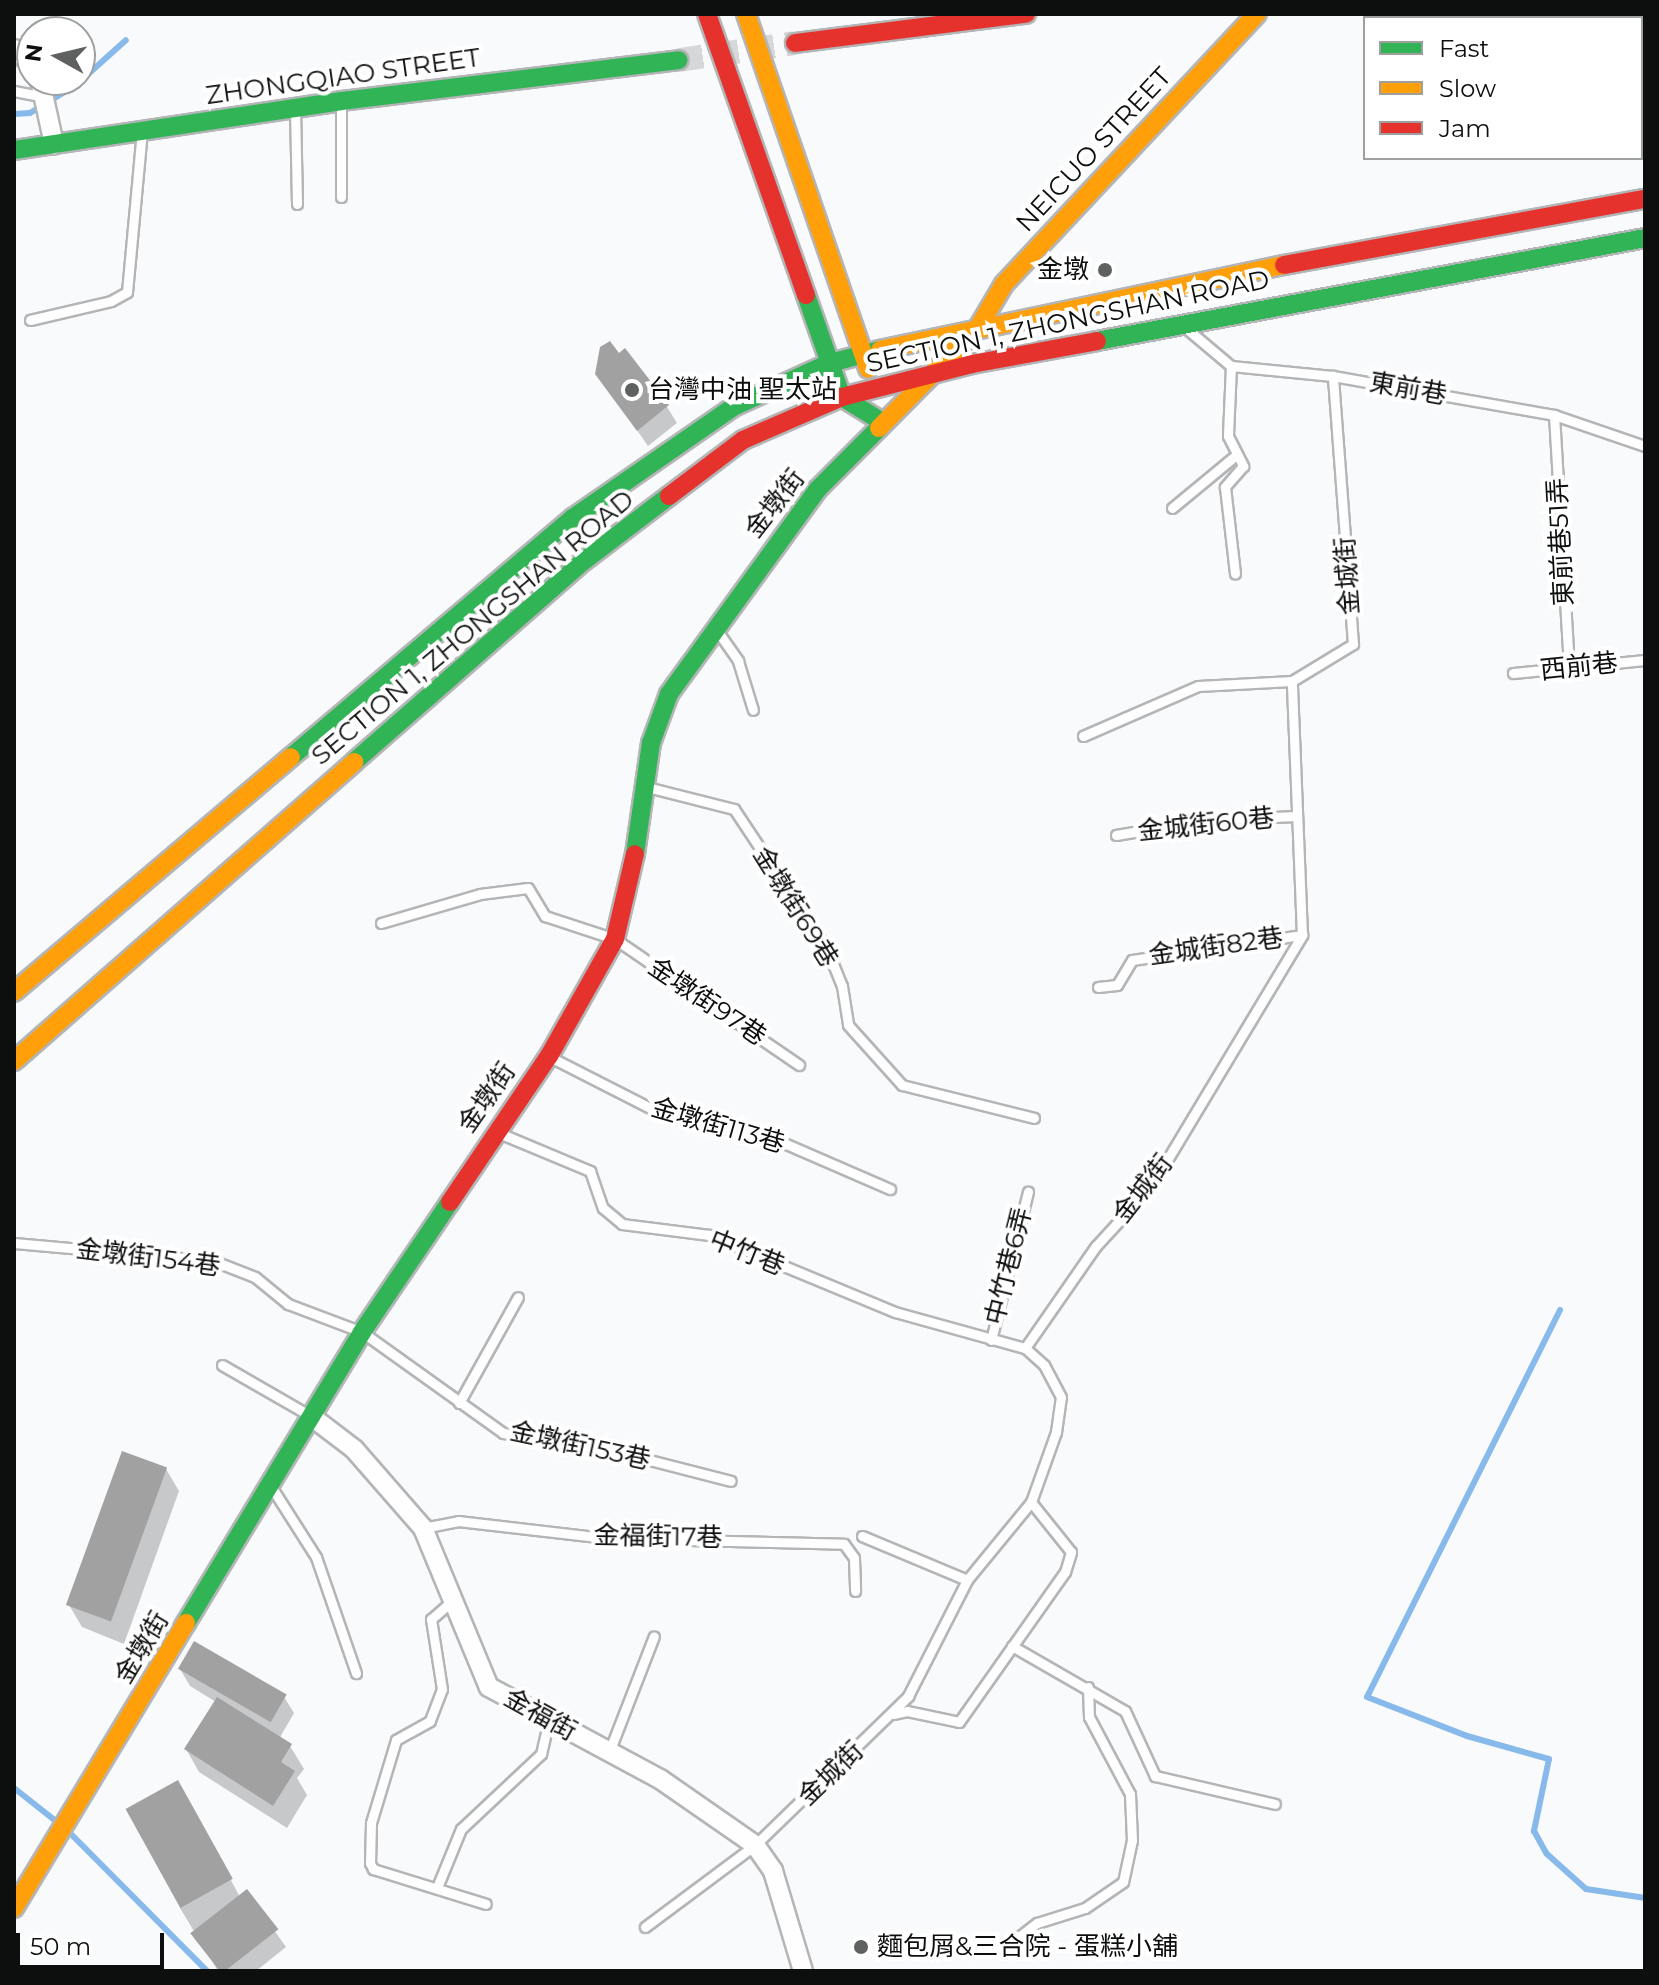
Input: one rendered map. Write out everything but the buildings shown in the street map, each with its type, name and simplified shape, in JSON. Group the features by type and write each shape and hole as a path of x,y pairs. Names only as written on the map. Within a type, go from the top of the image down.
{"main road":[{"path":"707,14 842,397 884,423"},
{"path":"746,14 864,353 884,423"},
{"path":"795,43 1026,14"},
{"name":"NEICUO STREET","path":"978,328 1004,284 1257,14"},
{"name":"ZHONGQIAO STREET","path":"14,150 341,101 679,60"},
{"name":"SECTION 1, ZHONGSHAN ROAD","path":"14,992 573,518 735,406 830,363 864,353 1294,263 1645,199"},
{"name":"SECTION 1, ZHONGSHAN ROAD","path":"14,1061 585,560 743,440 842,397 932,374 1181,324 1645,238"},
{"name":"金墩街","path":"14,1908 362,1332 549,1056 615,939 628,898 647,787 651,743 669,694 714,627 818,489 978,328"}],"street":[{"path":"44,96 54,144"},
{"name":"金福街","path":"312,1417 354,1449 423,1528 489,1687 548,1723 660,1779 755,1845 773,1871 803,1971"}],"lane":[{"path":"341,101 341,197"},
{"path":"295,108 297,204"},
{"path":"30,320 111,301 127,292 142,131"},
{"path":"1181,324 1231,366 1228,436 1235,456 1243,466 1225,487 1235,573"},
{"name":"東前巷","path":"1231,366 1333,376 1554,415 1645,446"},
{"name":"金城街","path":"1292,681 1353,644 1333,376"},
{"name":"東前巷51弄","path":"1554,415 1569,669"},
{"path":"1172,508 1235,456"},
{"path":"714,627 738,661 753,710"},
{"name":"西前巷","path":"1513,673 1645,660"},
{"path":"1083,736 1198,686 1292,681 1302,935"},
{"name":"金墩街69巷","path":"647,787 734,809 827,949 842,986 848,1025 902,1085 1034,1118"},
{"name":"金城街60巷","path":"1116,835 1204,820 1296,816"},
{"name":"金墩街97巷","path":"381,923 480,894 528,888 545,916 615,939 799,1065"},
{"name":"金城街","path":"1025,1348 1096,1246 1152,1185 1302,935"},
{"name":"金城街82巷","path":"1098,987 1117,985 1132,960 1302,935"},
{"name":"金墩街113巷","path":"549,1056 658,1112 779,1141 890,1189"},
{"name":"中竹巷","path":"496,1131 590,1171 603,1208 622,1224 709,1235 895,1312 1025,1348"},
{"name":"中竹巷6弄","path":"991,1340 1028,1192"},
{"name":"金墩街154巷","path":"14,1243 214,1261 255,1277 288,1304 362,1332"},
{"path":"459,1403 518,1297"},
{"name":"金墩街153巷","path":"362,1332 503,1433 595,1446 731,1481"},
{"path":"893,1714 907,1711 959,1722 1065,1572 1071,1552 1031,1502 1056,1432 1061,1397 1044,1365 1025,1348"},
{"path":"222,1365 312,1417"},
{"path":"271,1486 316,1557 356,1673"},
{"name":"金城街","path":"645,1927 755,1845 893,1714 908,1696 967,1580 1031,1502"},
{"name":"金福街17巷","path":"423,1528 458,1521 606,1538 844,1544 854,1558 855,1591"},
{"path":"862,1536 967,1580"},
{"path":"452,1601 431,1619 442,1689 430,1721 396,1740 371,1823 373,1869 438,1885 453,1896 486,1904"},
{"path":"609,1752 654,1636"},
{"path":"1012,1646 1125,1711 1155,1776 1275,1804"},
{"path":"1011,1943 1037,1923 1085,1908 1123,1882 1132,1840 1130,1794 1089,1717 1088,1687"},
{"path":"438,1885 461,1829 541,1754 548,1723"}],"waterway":[{"path":"14,114 30,113 76,85 126,40"},
{"path":"1560,1310 1367,1697 1467,1736 1549,1759 1534,1831 1547,1854 1586,1889 1645,1898"},
{"path":"14,1788 57,1822"},
{"path":"66,1829 207,1971"}],"tunnel":[{"path":"679,60 795,43"}],"traffic: fast":[{"path":"14,150 341,101 679,60"},
{"path":"1097,341 1645,238"},
{"path":"806,295 842,397 884,423"},
{"path":"291,757 573,518 735,406 830,363 880,350"},
{"path":"635,854 651,743 669,694 818,489 879,428"},
{"path":"354,762 585,560 669,496"},
{"path":"186,1623 362,1332 450,1202"}],"traffic: slow":[{"path":"746,14 868,369"},
{"path":"879,428 978,328 1004,284 1257,14"},
{"path":"880,350 1284,265"},
{"path":"14,992 291,757"},
{"path":"14,1061 354,762"},
{"path":"14,1908 186,1623"}],"traffic: jam":[{"path":"707,14 806,295"},
{"path":"795,43 1026,14"},
{"path":"1284,265 1645,199"},
{"path":"669,496 743,440 842,397 972,364 1097,341"},
{"path":"450,1202 549,1056 615,939 635,854"}],"place":[{"name":"金墩","path":"1105,270"},
{"name":"台灣中油 聖太站","path":"632,390"},
{"name":"麵包屑&三合院 - 蛋糕小舖","path":"861,1947"}]}
